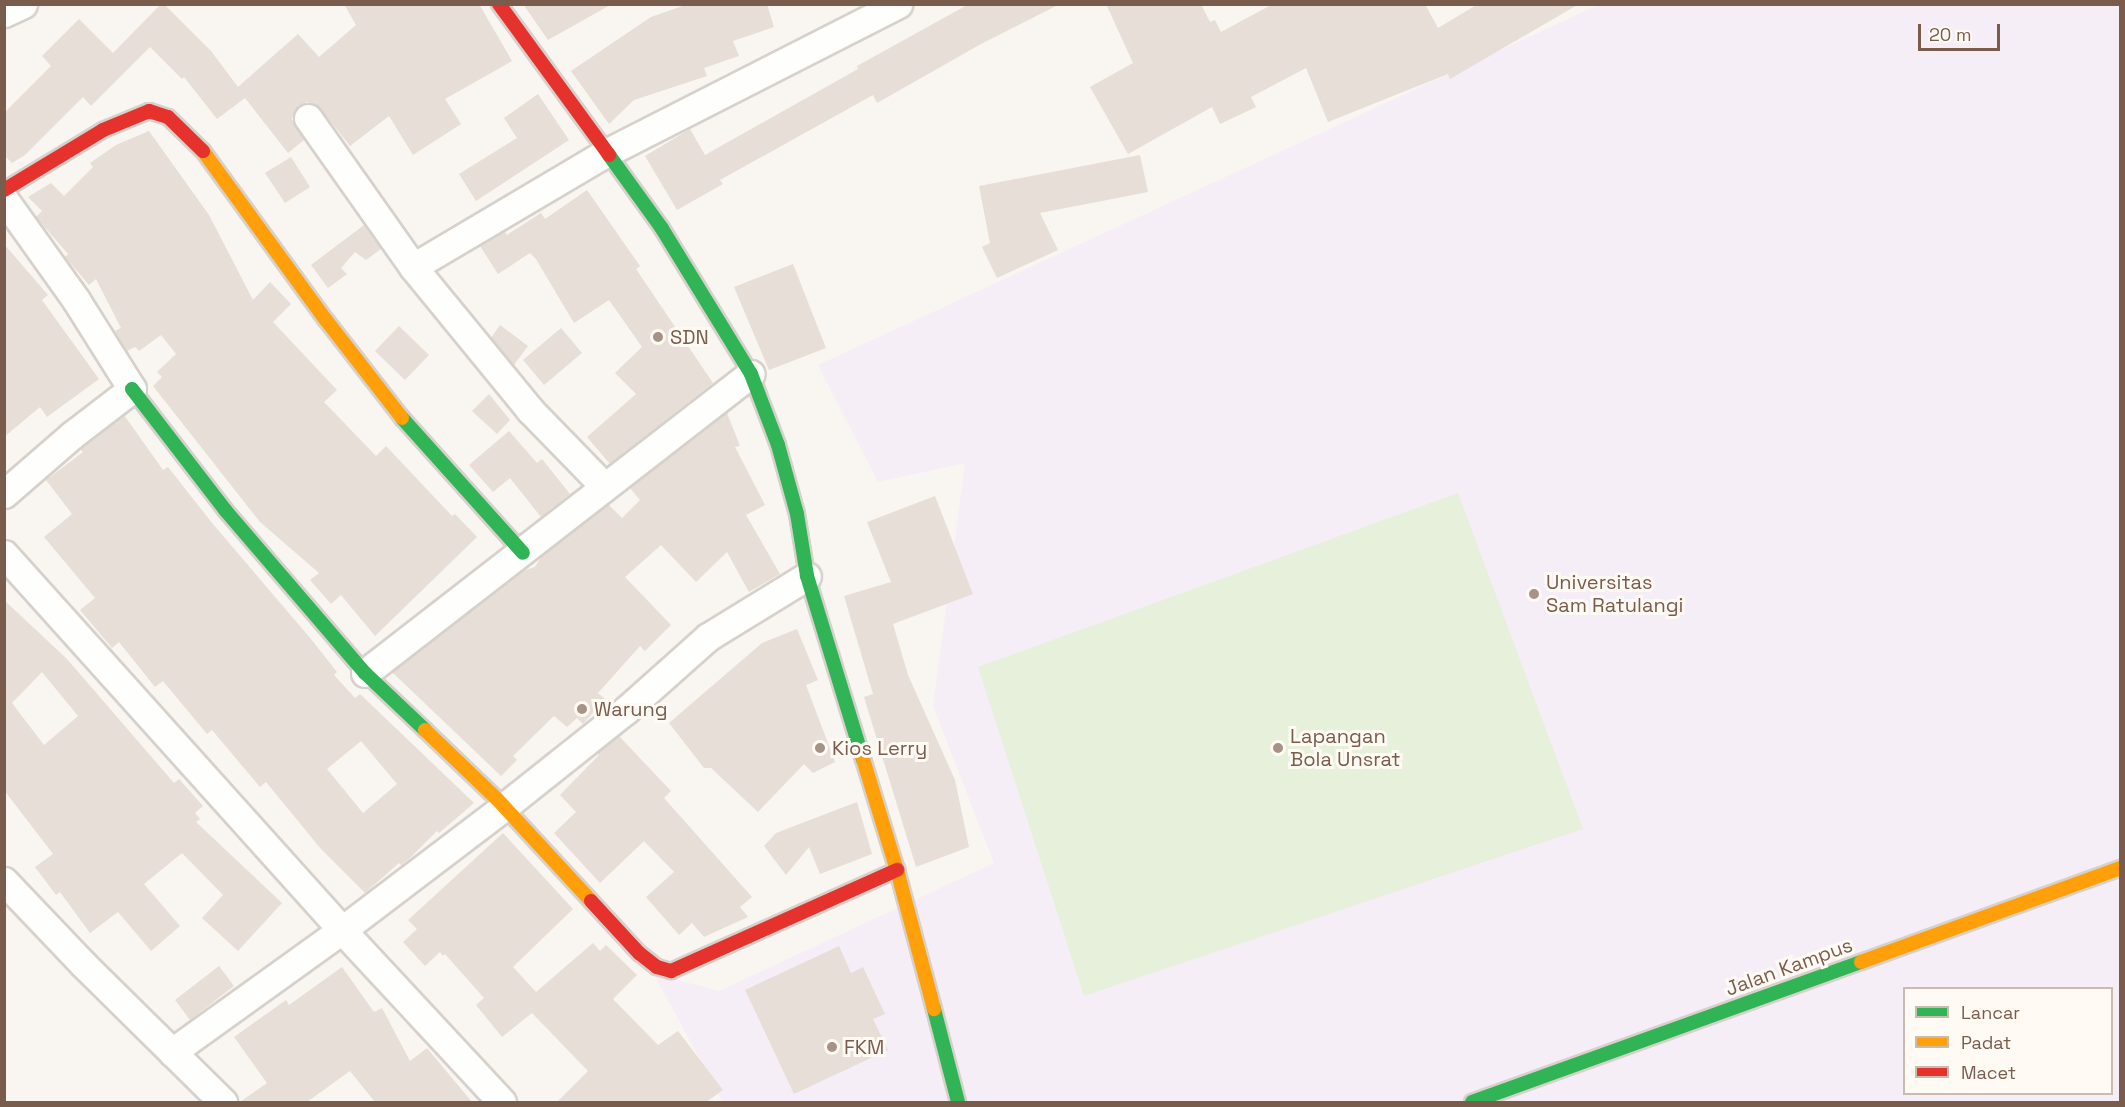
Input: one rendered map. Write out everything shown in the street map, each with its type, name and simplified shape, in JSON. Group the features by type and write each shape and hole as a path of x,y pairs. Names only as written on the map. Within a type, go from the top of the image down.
{"street":[{"path":"4,14 23,4"},
{"path":"499,4 667,236 751,374 778,445 797,514 807,576 897,870 958,1102"},
{"path":"413,267 606,153 898,4"},
{"path":"4,190 103,130 149,111 168,117 204,152 326,320 398,414 523,553"},
{"path":"308,118 413,267 530,410 605,487"},
{"path":"4,199 76,300 132,389 226,511 365,673 504,807 639,953 657,967 671,971 897,870"},
{"path":"365,673 523,553 751,374"},
{"path":"4,494 72,435 132,389"},
{"path":"4,554 342,930 502,1102"},
{"path":"172,1052 342,930 504,807 626,710 708,637 807,576"},
{"name":"Jalan Kampus","path":"1472,1102 2121,868"},
{"path":"4,880 83,964 223,1102"}],"shaded area":[{"name":"Universitas Sam Ratulangi","path":"1598,5 2120,5 2120,1102 723,1102 654,974 719,991 994,863 933,706 965,463 878,482 818,365"}],"green space":[{"name":"Lapangan Bola Unsrat","path":"1458,493 1583,829 1084,996 978,667"}],"building":[{"path":"161,4 164,4 211,51 238,87 298,34 319,57 356,25 344,4 479,4 512,61 445,99 461,124 413,155 389,116 350,146 320,108 307,102 298,106 292,119 304,140 288,153 245,98 217,119 184,77 182,79 150,47 91,106 83,97 25,155 12,163 4,155 4,113 51,66 42,56 79,19 113,53"},
{"path":"523,4 612,4 548,40"},
{"path":"688,4 767,4 774,27 733,41 739,56 704,68 707,76 634,100 609,124 571,71 651,17"},
{"path":"969,4 1060,4 981,44 877,103 873,95 720,180 723,184 677,210 645,156 690,129 705,155"},
{"path":"1106,4 1201,4 1210,22 1215,20 1221,32 1273,4 1425,4 1438,28 1478,4 1579,4 1450,79 1448,74 1328,122 1306,68 1251,97 1256,107 1220,124 1212,107 1128,154 1090,87 1133,63"},
{"path":"538,94 569,140 476,201 459,174 517,138 504,118"},
{"path":"149,131 209,215 253,300 270,282 291,304 273,322 337,390 324,402 376,456 386,446 452,516 455,514 477,537 375,636 341,595 331,604 310,580 319,573 260,522 153,386 162,377 157,372 176,354 161,335 139,351 135,347 127,351 115,331 121,328 96,279 89,285 65,257 68,254 36,217 42,211 28,197 51,183 64,196 93,167 90,163 116,145"},
{"path":"1140,155 1148,192 1040,213 1058,250 997,278 982,247 990,243 979,186"},
{"path":"291,157 310,187 285,203 265,173"},
{"path":"587,190 640,266 636,269 713,383 610,464 587,437 636,394 615,373 642,347 609,300 574,323 536,259 530,253 498,274 480,246 504,231 507,235 541,213 545,219"},
{"path":"364,225 381,249 366,260 355,252 341,268 347,274 328,288 311,265"},
{"path":"4,244 48,295 42,300 99,379 47,417 40,407 4,437"},
{"path":"793,264 826,348 769,370 734,287"},
{"path":"500,325 528,346 514,365 491,338"},
{"path":"399,326 429,355 405,380 375,351"},
{"path":"561,328 582,353 544,385 523,360"},
{"path":"489,394 510,420 497,434 472,411"},
{"path":"727,413 740,446 735,447 765,505 746,515 780,574 749,592 727,552 696,582 661,545 625,577 671,625 645,651 640,646 598,693 605,699 583,724 577,718 567,727 554,716 513,756 517,760 501,776 392,672 522,571 535,567 541,557 608,504 622,518 640,500 630,488"},
{"path":"124,415 163,470 168,467 212,523 311,639 337,672 334,675 355,698 360,694 474,803 439,833 437,831 409,859 401,865 399,863 365,893 321,849 266,782 260,787 212,730 207,734 163,681 155,687 119,642 112,648 80,610 95,598 44,537 72,514 46,480 83,452 80,449","holes":["361,741 397,784 363,813 327,769"]},
{"path":"509,431 537,463 542,459 570,494 541,517 510,478 493,492 469,465"},
{"path":"935,496 973,594 893,624 908,675 955,780 969,847 916,867 864,697 873,694 844,596 891,582 867,522"},
{"path":"4,600 67,659 174,783 179,779 203,806 195,813 200,819 196,822 282,903 238,951 202,918 223,895 182,853 144,884 180,926 151,951 118,912 90,933 60,892 56,895 35,867 53,854 4,790","holes":["42,672 78,716 44,745 12,703"]},
{"path":"797,629 818,680 806,685 835,762 813,773 804,764 758,812 711,768 704,768 669,723 762,643"},
{"path":"619,736 671,791 664,798 752,897 740,907 748,917 704,937 692,923 679,935 646,897 674,872 644,841 600,883 554,833 576,812 560,795 599,755 597,753"},
{"path":"857,802 872,854 820,874 809,847 786,875 764,846 776,833"},
{"path":"503,833 573,909 513,967 536,992 593,943 600,951 606,945 637,975 613,999 658,1045 678,1031 723,1090 706,1102 557,1102 588,1071 532,1013 502,1037 476,1005 484,998 445,954 443,956 440,952 425,966 403,942 417,929 408,920"},
{"path":"839,946 851,973 863,967 885,1014 873,1019 888,1050 794,1094 745,990"},
{"path":"219,966 234,986 190,1020 175,1000"},
{"path":"342,967 374,1012 382,1008 410,1061 427,1048 472,1102 375,1102 350,1071 307,1102 240,1102 267,1083 234,1037 286,1000 289,1005"}],"traffic: fast":[{"path":"609,155 661,227 751,374 778,445 797,514 807,576 863,759"},
{"path":"132,389 226,511 365,673 425,730"},
{"path":"402,418 523,553"},
{"path":"1472,1102 1861,962"},
{"path":"934,1009 958,1102"}],"traffic: slow":[{"path":"203,151 326,320 402,418"},
{"path":"425,730 497,799 591,901"},
{"path":"863,759 897,870 934,1009"},
{"path":"1861,962 2120,868"}],"traffic: jam":[{"path":"499,4 609,155"},
{"path":"4,190 103,130 149,111 168,117 203,151"},
{"path":"591,901 639,953 657,967 671,971 897,870"}],"place":[{"name":"SDN","path":"658,337"},
{"name":"Universitas Sam Ratulangi","path":"1534,594"},
{"name":"Warung","path":"582,709"},
{"name":"Kios Lerry","path":"820,748"},
{"name":"Lapangan Bola Unsrat","path":"1278,748"},
{"name":"FKM","path":"832,1047"}]}
